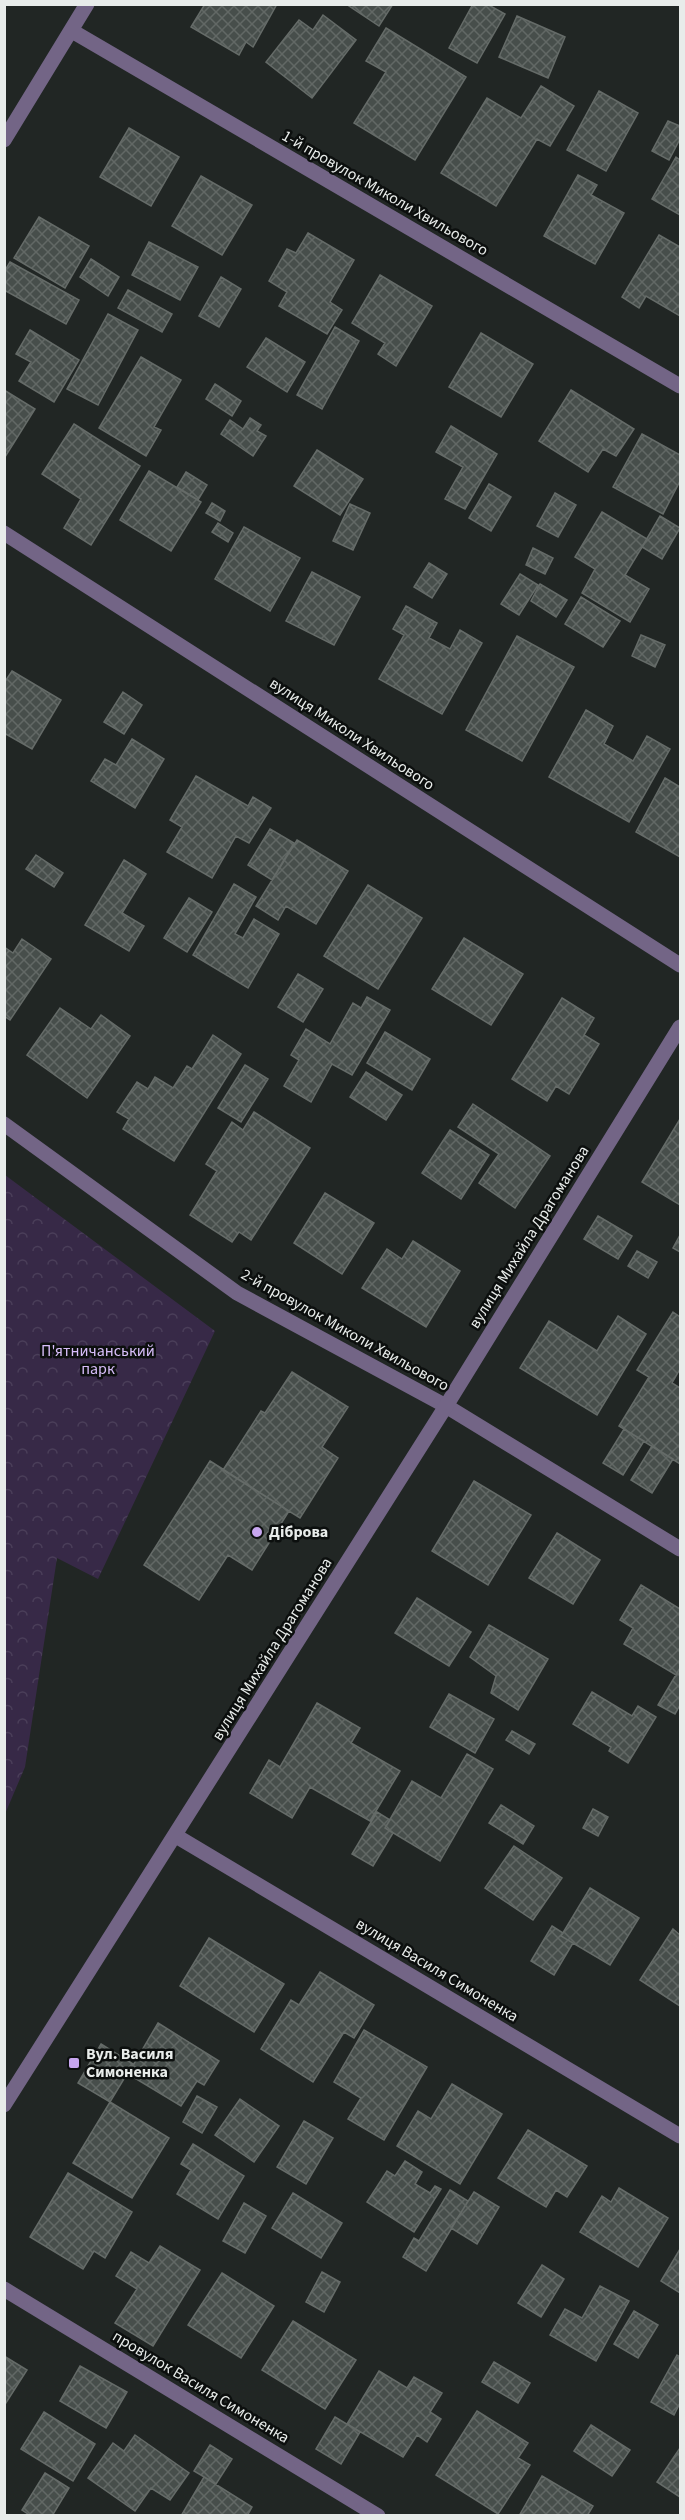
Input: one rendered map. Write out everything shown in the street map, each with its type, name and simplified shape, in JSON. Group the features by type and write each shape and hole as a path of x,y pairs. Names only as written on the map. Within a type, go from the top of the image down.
{"street":[{"path":"4,140 87,4"},
{"name":"1-й провулок Миколи Хвильового","path":"72,31 681,386"},
{"name":"вулиця Миколи Хвильового","path":"4,533 681,965"},
{"name":"вулиця Михайла Драгоманова","path":"4,2105 176,1836 681,1027"},
{"name":"2-й провулок Миколи Хвильового","path":"4,1124 237,1293 446,1406 681,1549"},
{"name":"вулиця Василя Симоненка","path":"176,1836 681,2136"},
{"name":"провулок Василя Симоненка","path":"4,2289 378,2516"}],"green space":[{"name":"П'ятничанський парк","path":"5,1175 215,1331 98,1579 57,1558 25,1767 5,1814"}],"building":[{"path":"205,4 277,4 253,47 246,42 239,55 191,27"},
{"path":"346,4 393,4 379,26"},
{"path":"473,4 487,4 505,14 477,63 449,48"},
{"path":"323,15 356,40 312,98 266,62 299,20 313,30"},
{"path":"517,16 565,37 548,78 499,57"},
{"path":"386,28 466,77 415,160 354,123 386,72 366,61"},
{"path":"541,86 574,106 550,146 537,139 496,206 441,173 487,98 521,118"},
{"path":"599,91 638,113 606,171 567,150"},
{"path":"668,121 680,126 680,139 669,160 652,151"},
{"path":"129,128 179,157 151,206 100,177"},
{"path":"676,157 680,160 680,215 652,199"},
{"path":"578,175 597,185 591,195 624,213 595,264 544,236"},
{"path":"201,176 252,205 222,255 172,226"},
{"path":"39,217 89,246 65,288 14,258"},
{"path":"308,233 354,260 330,302 342,310 327,334 279,306 287,292 269,281 287,249 296,253"},
{"path":"659,235 680,247 680,316 646,296 639,308 622,297"},
{"path":"149,242 198,267 180,300 132,275"},
{"path":"91,259 119,277 108,296 80,277"},
{"path":"10,262 79,300 66,324 4,290 4,272"},
{"path":"380,275 432,306 396,366 378,354 385,343 352,323"},
{"path":"221,277 241,289 219,327 199,316"},
{"path":"128,290 172,314 162,332 118,308"},
{"path":"108,314 138,330 98,405 67,389"},
{"path":"335,327 359,341 322,409 297,395"},
{"path":"30,330 79,360 54,402 19,381 31,362 16,354"},
{"path":"481,333 533,364 501,417 449,387"},
{"path":"266,338 305,362 287,392 247,367"},
{"path":"141,357 181,380 154,427 161,430 146,456 99,428"},
{"path":"215,384 241,401 232,416 206,399"},
{"path":"4,390 35,409 5,457 4,457"},
{"path":"571,390 634,429 616,456 603,449 588,472 539,441"},
{"path":"250,418 261,425 257,431 266,436 253,456 221,434 230,420 243,429"},
{"path":"74,424 140,466 91,545 64,528 81,499 42,474"},
{"path":"451,426 497,454 465,509 445,499 463,467 436,452"},
{"path":"642,434 680,455 680,481 663,514 613,487"},
{"path":"317,450 363,479 340,515 294,486"},
{"path":"149,471 201,502 171,551 120,520"},
{"path":"186,472 207,485 198,500 177,487"},
{"path":"489,484 511,497 491,531 469,518"},
{"path":"555,493 576,505 558,537 537,526"},
{"path":"212,503 225,511 220,521 206,513"},
{"path":"350,504 370,513 353,550 333,541"},
{"path":"602,512 647,539 625,575 649,589 630,622 582,593 595,569 575,557"},
{"path":"660,516 680,528 662,559 642,547"},
{"path":"218,523 233,533 228,542 212,532"},
{"path":"244,527 300,558 270,611 215,579"},
{"path":"533,548 553,558 545,574 526,565"},
{"path":"429,563 447,574 432,598 414,587"},
{"path":"312,572 360,597 334,645 286,621"},
{"path":"520,574 538,585 519,615 501,604"},
{"path":"540,584 567,600 556,617 531,601"},
{"path":"581,597 620,621 603,647 565,624"},
{"path":"406,606 437,623 429,638 450,649 460,630 482,643 442,714 379,679 404,635 393,629"},
{"path":"641,635 665,645 655,667 632,656"},
{"path":"517,636 574,667 522,761 466,730"},
{"path":"12,671 61,700 32,749 4,733 4,683"},
{"path":"123,692 142,705 124,734 104,722"},
{"path":"586,710 613,726 604,744 633,761 647,736 670,749 629,822 549,777"},
{"path":"132,739 164,759 135,808 91,781 105,759 116,765"},
{"path":"196,776 248,806 253,797 271,808 249,843 236,836 212,878 167,852 182,827 170,820"},
{"path":"665,778 680,787 680,857 636,832"},
{"path":"270,829 294,843 272,880 248,865"},
{"path":"297,840 348,871 316,924 286,906 278,920 256,906"},
{"path":"36,855 63,873 54,887 26,869"},
{"path":"124,860 146,874 122,913 144,926 129,951 85,925"},
{"path":"234,884 256,897 235,934 243,938 254,919 279,934 248,988 193,955"},
{"path":"368,885 422,918 378,989 324,956"},
{"path":"189,898 212,912 187,952 164,938"},
{"path":"464,938 523,974 491,1025 432,989"},
{"path":"22,939 51,959 10,1020 4,1016 4,947 13,953"},
{"path":"298,974 323,989 303,1022 278,1007"},
{"path":"367,997 390,1010 352,1075 332,1064 311,1102 284,1086 299,1060 291,1055 306,1029 330,1044 353,1003 361,1008"},
{"path":"562,998 594,1018 584,1035 599,1044 569,1094 556,1086 547,1101 512,1079"},
{"path":"60,1008 91,1029 101,1015 130,1036 87,1098 27,1055"},
{"path":"385,1032 430,1059 412,1090 367,1063"},
{"path":"213,1035 241,1054 174,1161 123,1129 129,1119 117,1112 137,1082 148,1089 155,1077 173,1088 187,1066 192,1069"},
{"path":"245,1065 268,1079 241,1122 218,1108"},
{"path":"366,1072 402,1095 386,1120 350,1097"},
{"path":"473,1104 550,1156 515,1208 479,1183 499,1154 458,1127"},
{"path":"254,1112 310,1148 251,1240 239,1232 232,1242 190,1215 217,1171 206,1164 232,1122 243,1130"},
{"path":"680,1119 680,1205 642,1182"},
{"path":"450,1130 489,1155 461,1199 422,1173"},
{"path":"325,1193 374,1223 342,1274 294,1243"},
{"path":"598,1216 632,1236 618,1259 584,1239"},
{"path":"680,1235 680,1252 673,1248"},
{"path":"413,1241 460,1271 426,1327 362,1288 387,1249 402,1259"},
{"path":"637,1251 657,1262 648,1278 628,1266"},
{"path":"673,1312 680,1317 680,1369 672,1383 680,1388 680,1464 619,1426 649,1377 637,1370"},
{"path":"618,1316 646,1334 597,1415 520,1368 549,1321 597,1351"},
{"path":"292,1372 348,1407 322,1447 338,1458 300,1518 223,1470 261,1411 265,1413"},
{"path":"624,1429 644,1441 623,1475 603,1463"},
{"path":"652,1446 673,1459 652,1493 631,1480"},
{"path":"210,1461 289,1511 252,1570 228,1555 199,1600 144,1565"},
{"path":"474,1481 531,1515 488,1585 432,1551"},
{"path":"557,1533 600,1560 573,1604 529,1578"},
{"path":"641,1585 680,1609 680,1668 676,1675 624,1644 633,1628 620,1620"},
{"path":"417,1598 471,1632 449,1666 395,1633"},
{"path":"489,1625 548,1659 518,1710 491,1693 496,1676 470,1657"},
{"path":"680,1668 680,1705 675,1714 658,1705"},
{"path":"592,1692 632,1716 638,1706 656,1717 628,1763 609,1751 611,1747 573,1724"},
{"path":"449,1694 494,1719 475,1753 430,1727"},
{"path":"317,1703 360,1728 351,1743 400,1771 370,1821 310,1787 292,1818 250,1793 269,1760 280,1767"},
{"path":"512,1731 535,1744 529,1754 506,1740"},
{"path":"467,1754 493,1769 440,1861 385,1828 412,1781 441,1798"},
{"path":"501,1805 534,1826 523,1844 489,1823"},
{"path":"593,1809 608,1817 598,1836 583,1828"},
{"path":"377,1812 390,1820 385,1828 393,1833 373,1866 352,1854"},
{"path":"514,1846 562,1878 533,1920 485,1888"},
{"path":"590,1888 639,1918 610,1965 561,1936"},
{"path":"552,1926 563,1933 561,1936 573,1943 554,1975 531,1961"},
{"path":"673,1929 680,1935 680,2006 640,1980"},
{"path":"209,1938 284,1984 254,2032 180,1986"},
{"path":"320,1972 374,2005 354,2038 344,2032 313,2082 261,2049 291,2000 299,2005"},
{"path":"158,2023 219,2061 204,2085 197,2081 181,2106 128,2074"},
{"path":"364,2030 427,2067 384,2140 348,2119 361,2098 334,2082"},
{"path":"101,2044 133,2064 110,2102 78,2083"},
{"path":"452,2084 502,2114 460,2184 397,2146 418,2111 431,2119"},
{"path":"197,2096 217,2107 202,2133 183,2122"},
{"path":"240,2099 279,2126 254,2162 215,2135"},
{"path":"110,2102 169,2138 132,2198 73,2163"},
{"path":"304,2121 333,2138 306,2184 277,2167"},
{"path":"528,2130 587,2166 567,2197 556,2190 546,2207 498,2178"},
{"path":"193,2144 244,2176 218,2219 177,2194 191,2170 181,2164"},
{"path":"405,2161 422,2172 415,2184 430,2193 435,2186 441,2189 414,2232 367,2202 387,2171 395,2176"},
{"path":"68,2173 132,2212 105,2258 94,2251 83,2269 30,2237"},
{"path":"619,2188 668,2218 638,2267 580,2232 602,2196 611,2202"},
{"path":"450,2190 468,2201 426,2271 403,2257 414,2238 419,2241"},
{"path":"474,2192 499,2207 477,2244 451,2228"},
{"path":"293,2193 342,2223 321,2258 272,2228"},
{"path":"244,2203 266,2216 245,2253 223,2241"},
{"path":"160,2246 200,2270 153,2346 115,2323 137,2289 116,2276 131,2252 149,2263"},
{"path":"680,2249 680,2293 661,2281"},
{"path":"542,2265 564,2279 541,2317 518,2303"},
{"path":"322,2272 340,2282 324,2312 306,2302"},
{"path":"222,2273 274,2306 241,2358 188,2325"},
{"path":"600,2286 629,2301 596,2361 550,2335 565,2309 582,2318"},
{"path":"634,2311 658,2325 638,2358 614,2344"},
{"path":"293,2321 356,2360 325,2409 262,2370"},
{"path":"677,2355 680,2357 680,2403 674,2415 651,2402"},
{"path":"4,2356 27,2370 4,2406"},
{"path":"494,2362 530,2383 518,2403 482,2382"},
{"path":"80,2366 127,2392 106,2428 60,2401"},
{"path":"379,2371 407,2388 414,2377 442,2393 430,2412 441,2419 427,2442 417,2435 403,2457 347,2424"},
{"path":"477,2411 528,2443 518,2458 530,2465 498,2514 436,2475"},
{"path":"44,2412 95,2444 73,2481 21,2449"},
{"path":"335,2417 360,2432 341,2464 316,2449"},
{"path":"591,2425 630,2450 612,2476 574,2451"},
{"path":"135,2435 189,2473 170,2500 151,2488 135,2511 88,2478 113,2443 124,2451"},
{"path":"210,2445 232,2459 216,2484 194,2471"},
{"path":"680,2448 680,2497 657,2482"},
{"path":"45,2473 69,2488 52,2516 31,2516 22,2510"},
{"path":"542,2476 593,2506 587,2516 519,2516"},
{"path":"204,2477 252,2507 247,2516 181,2516"}],"place":[{"name":"Діброва","path":"257,1532"},
{"name":"Вул. Василя Симоненка","path":"74,2063"}]}
